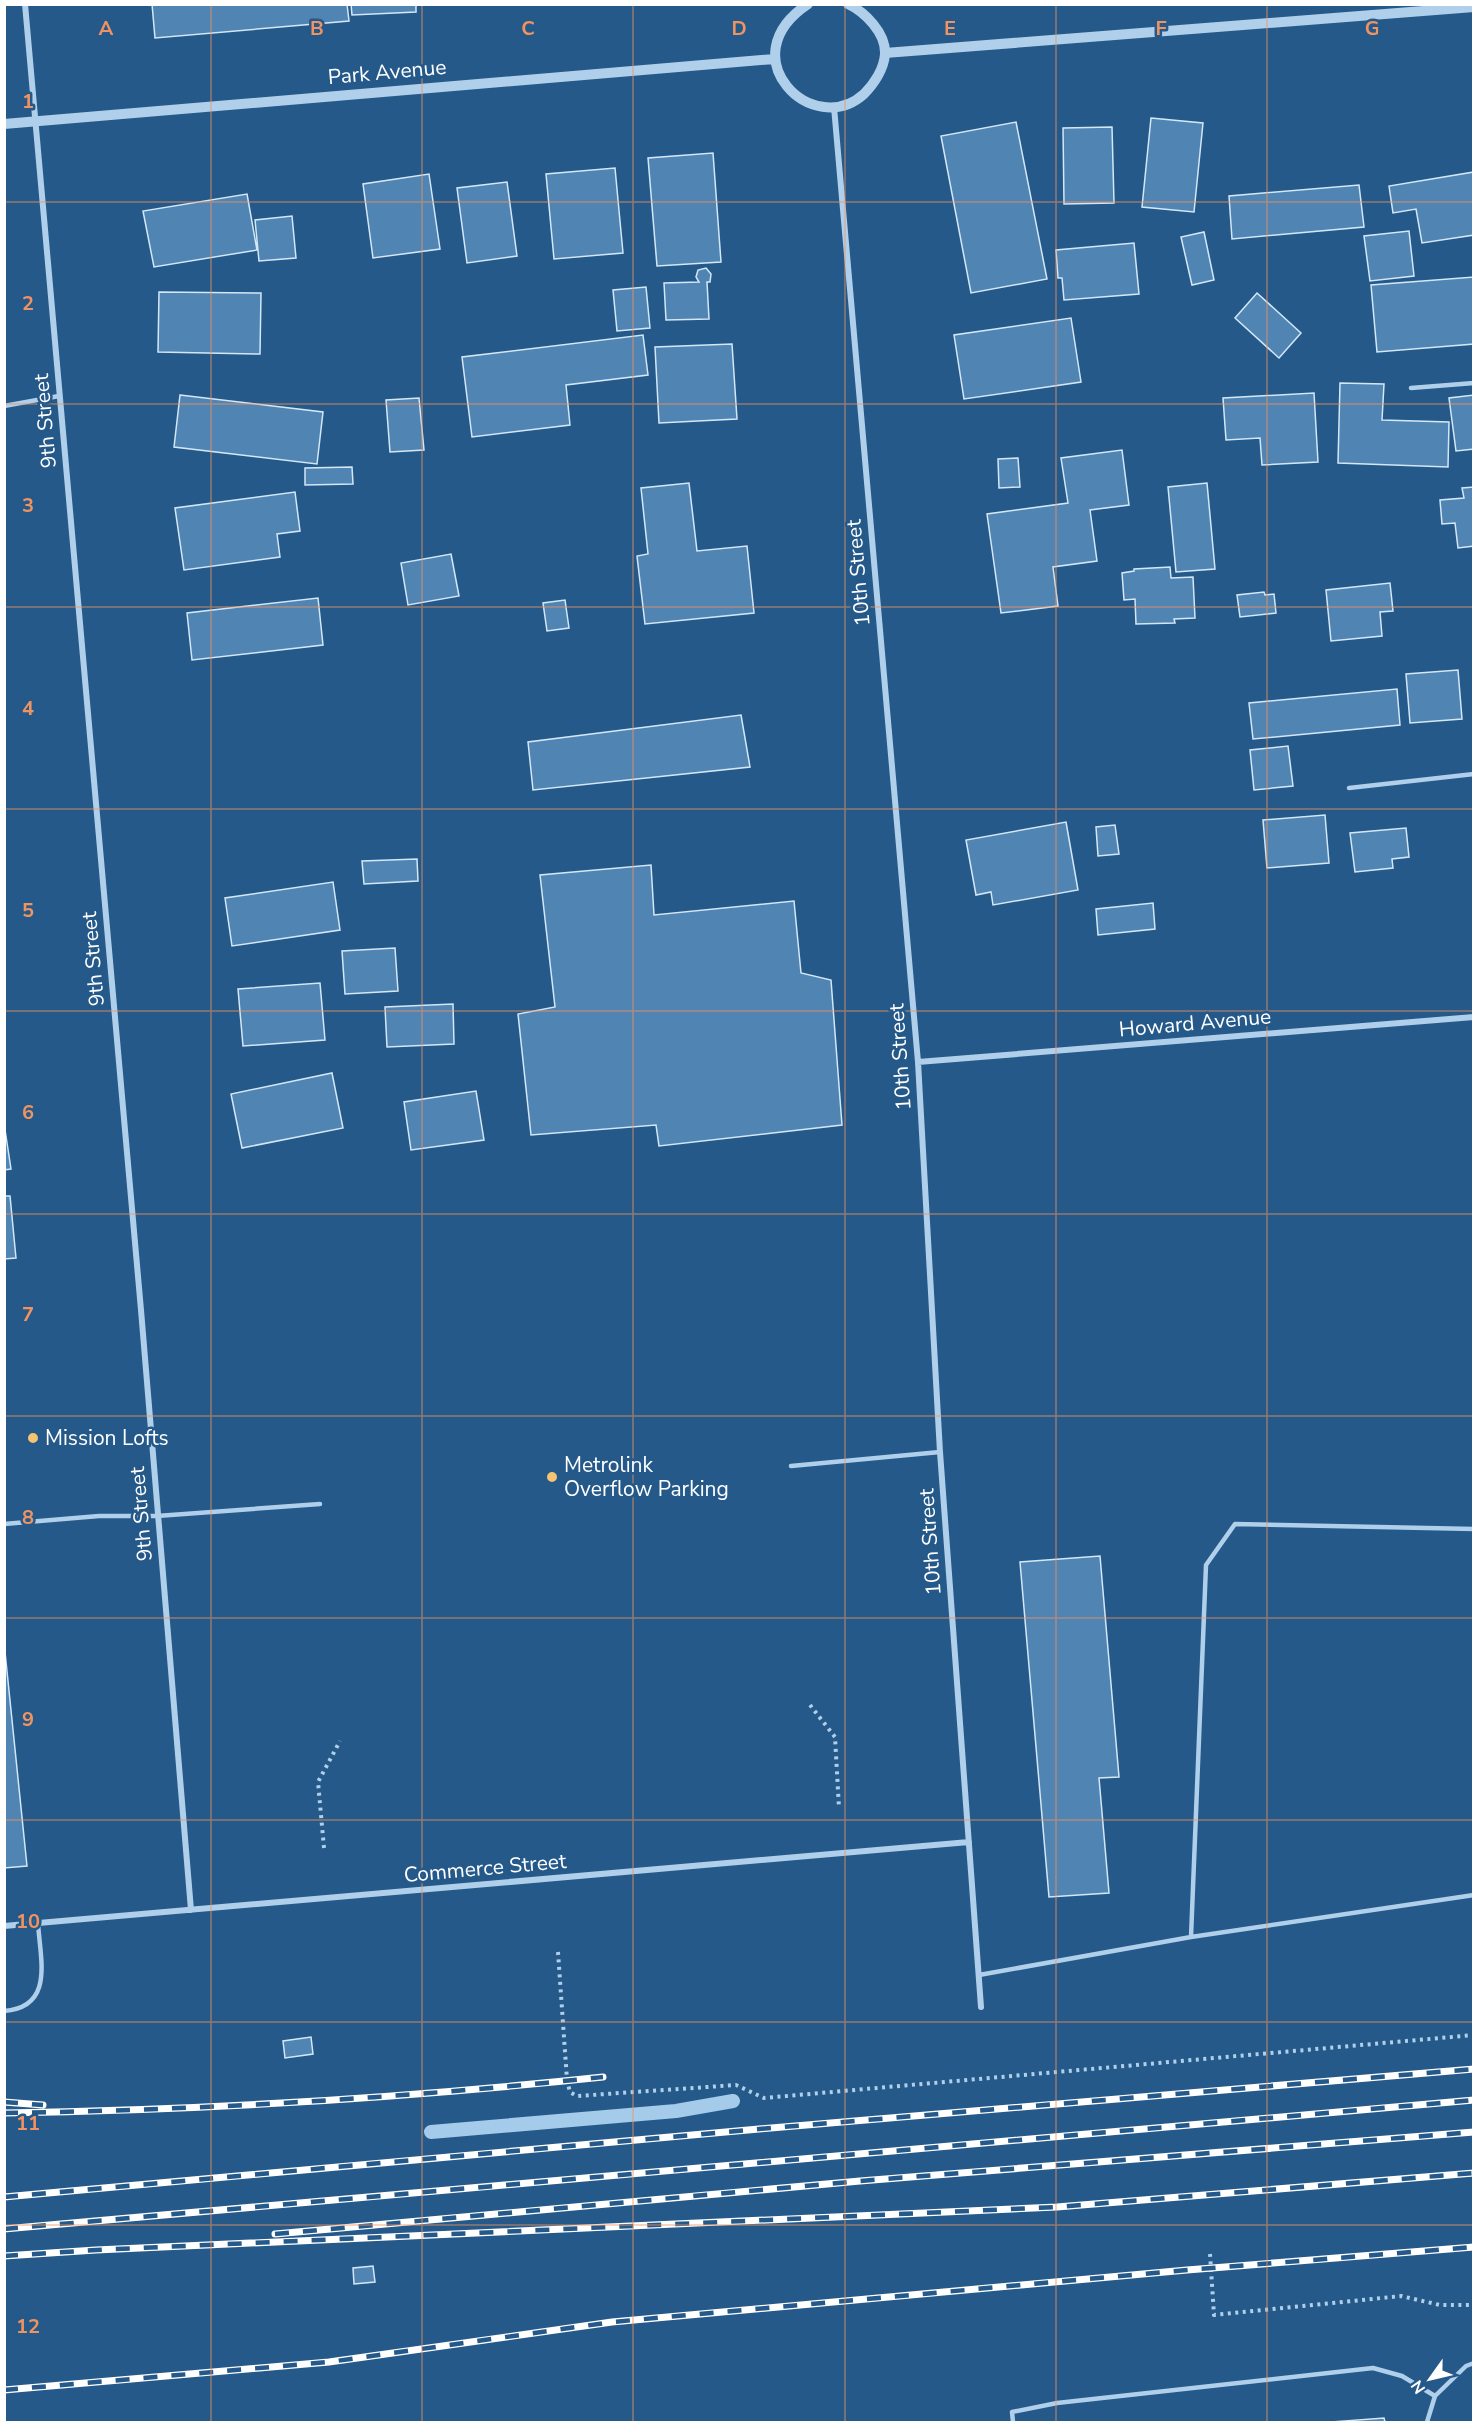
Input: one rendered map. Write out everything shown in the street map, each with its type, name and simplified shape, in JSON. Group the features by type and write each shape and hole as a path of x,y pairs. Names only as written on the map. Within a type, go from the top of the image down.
{"street":[{"name":"9th Street","path":"25,4 141,1310 191,1910"},
{"path":"808,4 793,15 782,29 774,58 783,80 794,94 809,103 834,107 859,99 871,88 879,73 885,53 873,22 860,10 848,4"},
{"path":"885,53 1473,7"},
{"name":"Park Avenue","path":"4,124 774,58"},
{"name":"10th Street","path":"834,107 918,1062 939,1452 981,2007"},
{"name":"Howard Avenue","path":"918,1062 1473,1017"},
{"name":"Commerce Street","path":"4,1926 969,1842"}],"lane":[{"path":"1411,388 1473,383"},
{"path":"4,406 59,396"},
{"path":"1349,788 1473,774"},
{"path":"791,1466 939,1452"},
{"path":"4,1524 99,1516 157,1516 320,1504"},
{"path":"1191,1937 1206,1565 1235,1524 1473,1529"},
{"path":"979,1975 1191,1937 1473,1895"},
{"path":"4,2012 33,2001 41,1988 38,1923"},
{"path":"1427,2422 1435,2396 1466,2366 1473,2363"},
{"path":"1013,2422 1012,2412 1056,2403 1373,2368 1402,2376 1435,2396"}],"path":[{"path":"810,1706 835,1737 839,1808"},
{"path":"324,1848 318,1782 340,1741"},
{"path":"558,1952 567,2080 570,2092 577,2096 736,2085 764,2098 1473,2035"},
{"path":"1210,2254 1214,2315 1401,2296 1440,2306 1473,2305"}],"building":[{"path":"152,4 347,4 349,21 155,38"},
{"path":"351,4 416,4 416,12 352,15"},
{"path":"1151,118 1203,123 1194,212 1142,207"},
{"path":"1016,122 1047,279 971,293 941,136"},
{"path":"1112,127 1114,203 1064,204 1063,128"},
{"path":"713,153 721,262 657,266 648,158"},
{"path":"615,168 623,253 554,259 546,174"},
{"path":"1474,172 1474,235 1422,243 1416,209 1393,213 1389,186"},
{"path":"429,174 440,249 373,258 363,184"},
{"path":"507,182 517,256 467,263 457,188"},
{"path":"1359,185 1364,227 1232,239 1229,196"},
{"path":"247,194 257,250 154,267 143,211"},
{"path":"292,216 296,258 259,261 255,220"},
{"path":"1409,231 1414,276 1370,281 1364,236"},
{"path":"1204,232 1214,280 1192,285 1181,237"},
{"path":"1134,243 1139,294 1064,300 1062,278 1058,278 1056,250"},
{"path":"706,268 711,274 710,282 707,282 709,319 666,320 664,283 699,282 696,277 698,270"},
{"path":"1474,277 1474,344 1377,352 1371,285"},
{"path":"646,287 650,328 617,331 613,290"},
{"path":"159,292 261,293 260,354 158,352"},
{"path":"1257,293 1301,333 1279,358 1235,318"},
{"path":"1071,318 1081,382 964,399 954,335"},
{"path":"643,335 648,375 566,385 570,425 472,437 462,357"},
{"path":"732,344 737,419 659,423 655,347"},
{"path":"1340,383 1384,384 1382,420 1449,422 1448,467 1338,463"},
{"path":"1314,393 1318,462 1262,465 1260,438 1226,440 1223,398"},
{"path":"180,395 323,412 317,464 174,447"},
{"path":"1474,395 1474,449 1456,451 1449,398"},
{"path":"419,398 424,450 390,452 386,400"},
{"path":"1122,450 1129,505 1090,510 1097,561 1053,567 1058,606 1001,613 987,514 1068,503 1061,458"},
{"path":"1018,458 1020,487 999,488 998,459"},
{"path":"352,467 353,484 305,485 305,468"},
{"path":"689,483 697,551 747,546 754,613 645,624 637,556 648,554 641,488"},
{"path":"1207,483 1215,569 1176,572 1168,487"},
{"path":"1474,487 1474,546 1458,548 1455,523 1442,524 1440,500 1464,498 1462,488"},
{"path":"295,492 300,531 277,534 280,557 184,570 175,508"},
{"path":"451,554 459,596 408,605 401,563"},
{"path":"1170,567 1171,578 1193,577 1195,618 1174,619 1175,623 1136,624 1135,599 1124,600 1122,573 1134,571 1134,569"},
{"path":"1390,583 1393,611 1380,612 1382,636 1331,641 1326,590"},
{"path":"1264,592 1265,595 1274,594 1276,613 1240,617 1237,595"},
{"path":"318,598 323,645 192,660 187,613"},
{"path":"565,600 569,628 547,631 543,603"},
{"path":"1458,670 1462,719 1410,723 1406,674"},
{"path":"1397,689 1400,725 1253,739 1249,703"},
{"path":"741,715 750,767 533,790 528,742"},
{"path":"1288,746 1293,786 1254,790 1250,750"},
{"path":"1325,815 1329,863 1267,868 1263,820"},
{"path":"1066,822 1078,890 993,905 991,892 976,895 966,840"},
{"path":"1115,825 1119,854 1098,856 1096,827"},
{"path":"1406,828 1409,857 1392,859 1393,868 1355,872 1350,833"},
{"path":"417,859 418,881 364,884 362,861"},
{"path":"651,865 654,915 794,901 801,973 831,980 842,1125 659,1146 656,1125 531,1135 518,1014 555,1007 540,875"},
{"path":"333,882 340,930 232,946 225,898"},
{"path":"1153,903 1155,929 1098,935 1096,909"},
{"path":"395,948 398,991 345,994 342,951"},
{"path":"320,983 325,1040 243,1046 238,989"},
{"path":"453,1004 454,1044 387,1047 385,1007"},
{"path":"332,1073 343,1128 242,1148 231,1094"},
{"path":"476,1091 484,1140 411,1150 404,1102"},
{"path":"4,1123 11,1169 4,1170"},
{"path":"4,1196 10,1196 16,1258 4,1259"},
{"path":"1100,1556 1119,1777 1099,1778 1109,1893 1049,1897 1020,1562"},
{"path":"4,1642 27,1866 4,1868"},
{"path":"311,2037 313,2054 285,2058 283,2041"},
{"path":"373,2266 375,2282 354,2284 353,2268"},
{"path":"1384,2418 1385,2422 1331,2422"}],"waterway":[{"path":"431,2132 676,2111 733,2101"}],"railway":[{"path":"4,2197 759,2129 1474,2069"},
{"path":"4,2113 304,2102 603,2077"},
{"path":"4,2229 1474,2100"},
{"path":"4,2102 43,2105"},
{"path":"275,2234 860,2181 1474,2132"},
{"path":"4,2256 1057,2207 1474,2173"},
{"path":"4,2390 329,2362 612,2322 1187,2270 1474,2247"}],"place":[{"name":"Mission Lofts","path":"33,1438"},
{"name":"Metrolink Overflow Parking","path":"552,1477"}]}
